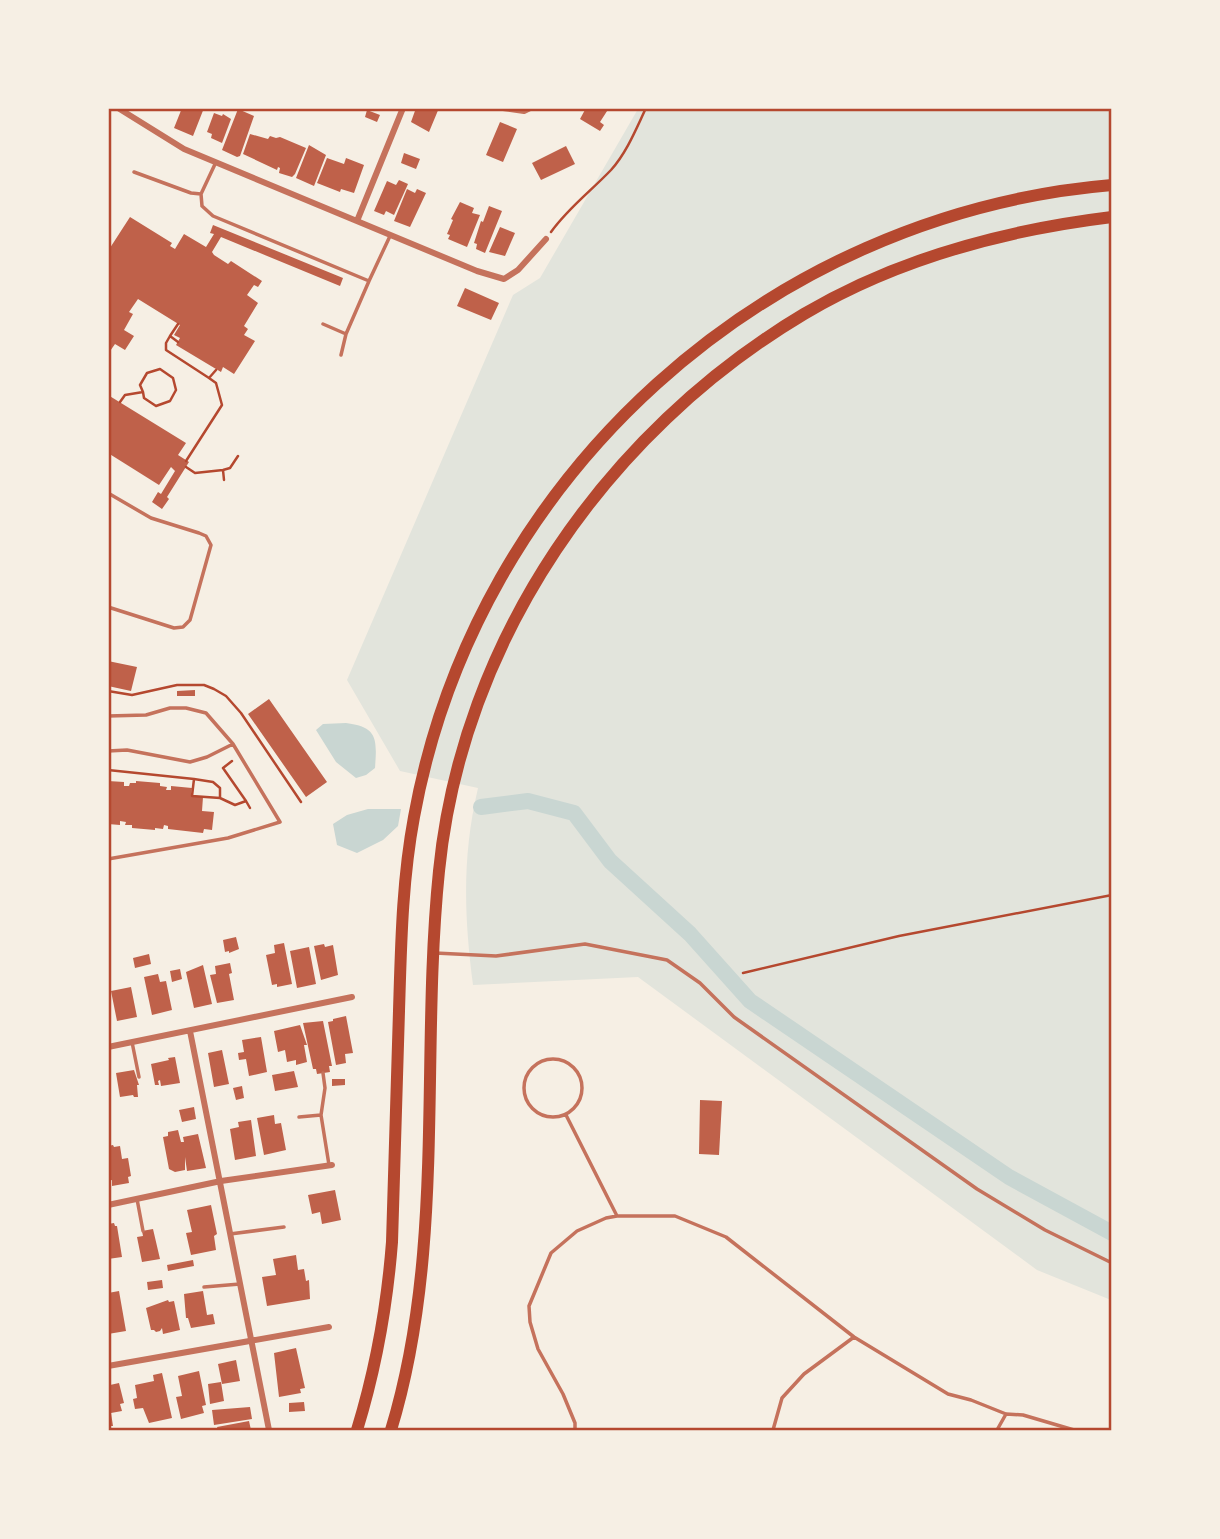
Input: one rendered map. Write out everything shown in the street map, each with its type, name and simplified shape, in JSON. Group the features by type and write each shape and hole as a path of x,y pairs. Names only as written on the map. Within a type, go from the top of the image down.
{"highway":[{"path":"357,1430 381,1342 388,1293 402,924 414,817 426,760 443,706 478,623 514,555 579,463 626,411 655,383 743,315 790,285 841,258 944,218 1039,195 1111,185"},
{"path":"391,1430 412,1348 420,1297 433,953 439,869 446,821 470,730 492,667 542,572 571,527 604,484 649,435 677,407 761,341 854,288 954,249 1058,224 1111,217"}],"street":[{"path":"118,108 184,149 477,271 504,279 518,270 546,239"},
{"path":"357,221 404,108"},
{"path":"503,108 524,111 530,108"},
{"path":"108,1046 352,996"},
{"path":"190,1031 269,1430"},
{"path":"108,1205 220,1181 330,1165"},
{"path":"108,1367 329,1327"}],"lane":[{"path":"216,162 201,194 202,206 212,216 369,281"},
{"path":"134,172 191,193 201,194"},
{"path":"341,355 346,334 391,234"},
{"path":"323,324 346,334"},
{"path":"108,493 151,518 206,536 211,545 190,620 183,627 174,628 108,607"},
{"path":"108,716 146,715 170,708 186,708 206,713 233,744 280,822 228,838 108,859"},
{"path":"108,751 127,750 190,762 233,744"},
{"path":"433,953 496,956 585,944 667,960 700,984 734,1017 977,1189 1045,1230 1111,1263"},
{"path":"132,1042 139,1077"},
{"path":"543,1060 563,1060 578,1073 582,1082 579,1101 566,1114 546,1117 530,1107 525,1099 523,1089 528,1071 543,1060"},
{"path":"323,1073 325,1088 321,1115 330,1165"},
{"path":"566,1114 617,1216"},
{"path":"299,1117 321,1115"},
{"path":"137,1199 143,1231"},
{"path":"575,1430 564,1394 538,1349 530,1322 529,1306 551,1253 584,1227 617,1216 675,1216 726,1237 854,1337 948,1394 1006,1414 1023,1415 1049,1425 1074,1430"},
{"path":"230,1234 284,1227"},
{"path":"204,1287 240,1284"},
{"path":"773,1430 782,1398 804,1374 854,1337"},
{"path":"997,1430 1006,1414"}],"path":[{"path":"546,239 561,218 612,169 625,151 646,108"},
{"path":"178,324 166,343 166,350 216,383 222,405 187,461"},
{"path":"170,336 178,342"},
{"path":"160,369 173,378 176,390 170,401 156,406 144,398 143,391 140,385 148,373 160,369"},
{"path":"209,378 216,370"},
{"path":"120,402 125,395 143,391"},
{"path":"186,467 195,473 223,470 230,468 238,456"},
{"path":"223,470 224,480"},
{"path":"231,760 232,762 223,768 250,808"},
{"path":"108,770 213,782 220,788 220,799"},
{"path":"194,779 192,796 220,799 235,805 246,801"},
{"path":"743,974 899,936 1111,895"}],"shaded area":[{"path":"638,109 1111,109 1111,1300 1037,1270 638,977 473,985 466,886 469,838 478,788 400,771 347,680 513,295 540,278"},
{"path":"346,723 370,731 375,742 375,768 356,778 336,762 316,730 323,724"},
{"path":"368,809 401,809 398,826 383,840 357,853 337,845 333,824 347,815"}],"building":[{"path":"182,108 204,108 193,136 174,128"},
{"path":"416,108 439,108 429,132 411,122"},
{"path":"586,108 609,108 600,122 604,125 600,131 580,119"},
{"path":"238,109 254,116 240,156 237,157 222,150"},
{"path":"367,110 380,115 377,122 365,117"},
{"path":"214,113 231,119 222,143 211,138 212,134 207,132"},
{"path":"500,122 517,129 503,162 486,155"},
{"path":"250,134 268,139 270,136 280,137 306,148 295,174 292,177 279,173 280,168 277,170 243,154"},
{"path":"309,145 326,155 314,186 296,178"},
{"path":"566,146 575,164 541,180 532,163"},
{"path":"404,153 420,159 416,169 401,163"},
{"path":"327,158 344,164 346,158 364,165 354,193 341,189 340,192 317,183"},
{"path":"399,180 408,184 394,215 386,211 384,215 374,211 387,181 396,185"},
{"path":"407,189 415,193 417,189 426,193 410,227 394,221"},
{"path":"460,202 474,208 472,213 480,215 467,247 448,239 450,235 447,234"},
{"path":"489,206 502,211 485,253 476,249 477,244 474,243"},
{"path":"130,217 172,243 170,246 175,249 184,234 206,247 214,234 210,233 213,225 343,278 340,286 221,237 212,252 214,255 228,264 231,261 262,281 258,287 254,285 247,295 258,303 244,326 248,329 244,335 255,341 234,374 223,367 221,372 176,345 180,338 174,335 180,325 138,299 129,312 133,314 124,330 134,336 125,350 115,344 108,354 108,251"},
{"path":"500,227 515,233 505,256 489,252"},
{"path":"465,288 499,303 491,320 457,306"},
{"path":"108,395 186,443 178,455 189,462 162,509 152,502 158,492 161,494 175,471 171,467 159,485 108,453"},
{"path":"108,661 137,667 131,691 108,686"},
{"path":"195,690 195,696 177,696 177,691"},
{"path":"269,699 327,782 306,797 248,714"},
{"path":"108,781 124,782 124,786 136,781 160,783 160,786 167,787 166,790 171,790 171,786 192,788 191,796 203,797 202,811 214,812 212,830 204,829 203,833 168,829 168,826 164,825 163,829 155,830 132,828 132,825 125,825 126,822 120,821 120,825 108,824"},
{"path":"236,937 239,949 225,952 223,940"},
{"path":"284,943 292,984 277,987 277,984 272,985 266,955 275,953 274,945"},
{"path":"324,944 325,947 333,945 338,975 321,980 314,946"},
{"path":"309,947 316,984 297,988 290,951"},
{"path":"149,954 151,964 135,968 133,958"},
{"path":"230,963 232,973 229,974 234,1000 217,1003 210,975 216,974 215,966"},
{"path":"203,965 212,1004 194,1008 186,972"},
{"path":"180,969 182,979 172,982 170,971"},
{"path":"158,974 160,982 166,981 172,1010 152,1015 144,977"},
{"path":"131,987 137,1017 117,1021 111,991"},
{"path":"346,1016 353,1053 345,1054 346,1063 336,1065 328,1022"},
{"path":"323,1021 332,1066 329,1066 330,1072 317,1074 316,1069 313,1069 303,1023"},
{"path":"300,1025 307,1045 304,1045 307,1062 296,1065 296,1060 287,1062 285,1050 278,1052 274,1031"},
{"path":"261,1037 267,1072 249,1076 246,1059 239,1060 238,1053 244,1052 242,1040"},
{"path":"222,1050 229,1084 214,1087 208,1053"},
{"path":"175,1057 180,1083 161,1086 160,1080 159,1085 155,1085 151,1064"},
{"path":"134,1070 139,1085 138,1097 120,1097 116,1073"},
{"path":"294,1071 298,1087 275,1091 272,1075"},
{"path":"332,1079 345,1079 345,1085 332,1086"},
{"path":"242,1086 244,1098 236,1100 233,1088"},
{"path":"700,1100 722,1101 719,1155 699,1154"},
{"path":"194,1107 196,1119 182,1122 179,1110"},
{"path":"274,1115 275,1124 281,1123 286,1150 264,1155 257,1118"},
{"path":"251,1120 256,1156 235,1160 230,1129 239,1127 238,1122"},
{"path":"178,1130 181,1142 184,1142 183,1137 198,1134 206,1168 187,1171 185,1157 185,1170 175,1172 169,1169 163,1137 168,1136 168,1132"},
{"path":"108,1146 120,1146 122,1159 128,1158 131,1176 128,1177 129,1183 112,1186 112,1180 108,1181"},
{"path":"335,1190 341,1220 322,1224 320,1212 312,1214 308,1195"},
{"path":"211,1205 217,1234 214,1236 216,1250 191,1255 186,1233 192,1232 187,1210"},
{"path":"114,1223 117,1226 122,1257 108,1259 108,1224"},
{"path":"153,1229 160,1259 142,1262 137,1237 143,1236 142,1231"},
{"path":"296,1255 298,1270 304,1269 306,1281 309,1280 310,1299 267,1306 262,1277 276,1275 273,1259"},
{"path":"193,1260 194,1266 168,1271 167,1265"},
{"path":"162,1280 163,1288 148,1290 147,1282"},
{"path":"119,1291 126,1331 108,1334 108,1293"},
{"path":"203,1291 207,1315 213,1314 215,1324 191,1328 186,1318 184,1294"},
{"path":"168,1300 174,1301 180,1330 163,1334 162,1328 156,1332 151,1330 146,1308"},
{"path":"296,1348 305,1388 300,1389 301,1393 279,1397 274,1353"},
{"path":"236,1360 240,1381 222,1384 218,1364"},
{"path":"199,1371 206,1405 202,1406 204,1413 181,1419 176,1397 182,1396 178,1376"},
{"path":"162,1373 172,1418 149,1423 143,1408 135,1409 135,1385 154,1381 153,1375"},
{"path":"221,1382 224,1401 210,1404 208,1384"},
{"path":"119,1383 124,1403 120,1404 122,1411 111,1413 113,1426 108,1426 110,1385"},
{"path":"304,1402 305,1411 289,1412 289,1403"},
{"path":"250,1407 252,1419 214,1425 212,1410"},
{"path":"249,1421 251,1430 218,1430 217,1427"}],"waterway":[{"path":"481,807 528,801 574,813 610,861 690,934 750,1001 1009,1177 1112,1233"}]}
